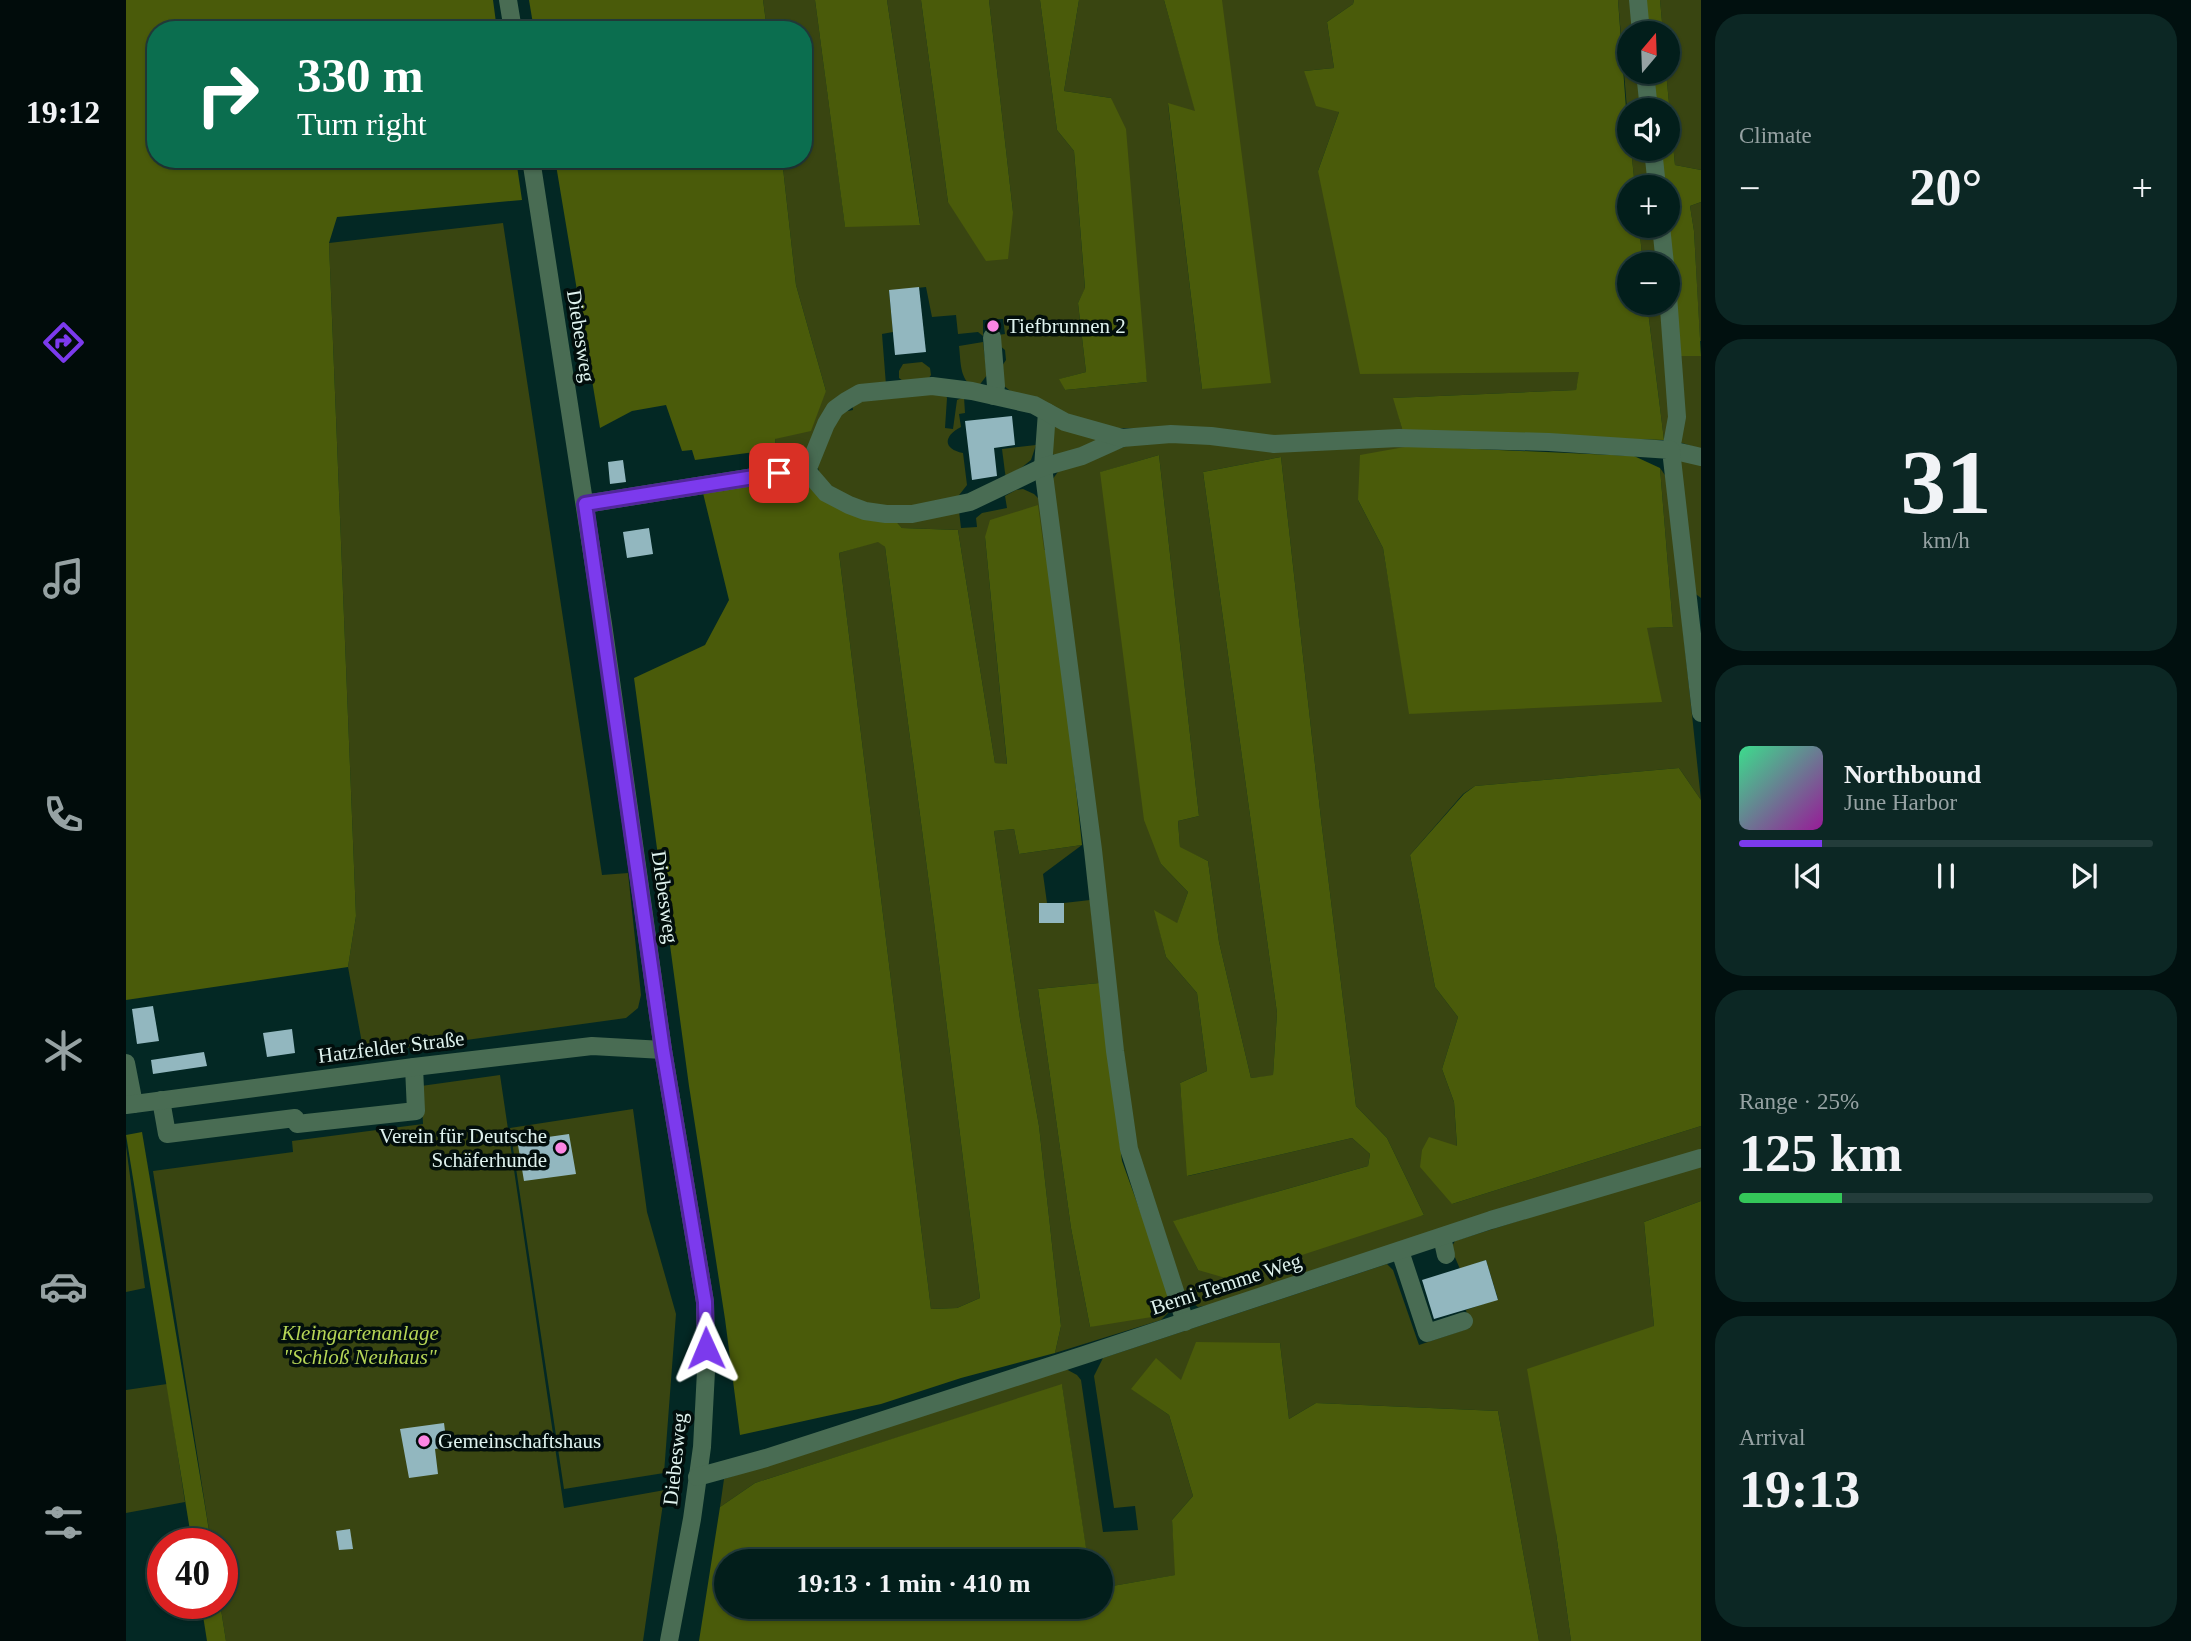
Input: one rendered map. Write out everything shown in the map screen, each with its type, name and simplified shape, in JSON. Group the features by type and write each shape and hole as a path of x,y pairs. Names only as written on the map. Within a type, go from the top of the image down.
{"street":[{"path":"508,0 512,21"},
{"path":"1638,0 1640,21"},
{"name":"Diebesweg","path":"532,168 585,504 663,1050 705,1302 706,1371 702,1447 692,1519 669,1641"},
{"path":"1669,315 1677,416 1671,450 1695,616 1701,713"},
{"path":"992,337 996,386 994,396"},
{"path":"807,471 826,424 835,410 846,401 860,393 932,386 954,387 1034,405 1065,422 1122,438 1211,436 1275,444 1399,438 1549,442 1671,450 1701,457"},
{"path":"1047,412 1043,467 1129,1149 1185,1322"},
{"path":"807,471 826,493 849,505 865,511 912,514 970,502 1043,467 1082,456 1122,438"},
{"path":"585,504 779,473 807,471"},
{"name":"Hatzfelder Straße","path":"130,1105 414,1066 592,1046 663,1050"},
{"path":"126,1063 130,1105"},
{"path":"161,1100 167,1134 295,1118 297,1124 416,1111 414,1066"},
{"name":"Berni Temme Weg","path":"697,1477 766,1458 1504,1216 1701,1158"},
{"path":"1441,1237 1446,1255"},
{"path":"1400,1251 1427,1333 1464,1321"}],"green space":[{"path":"126,0 493,0 496,21 147,21 147,168 517,168 522,200 337,217 329,243 356,916 348,967 126,1000"},
{"path":"529,0 763,0 766,21 532,21"},
{"path":"763,0 815,0 845,226 920,224 887,0 921,0 948,202 1013,212 989,0 1040,0 1057,130 1074,151 1085,289 1078,303 1086,372 1060,379 1065,390 1147,382 1111,98 1064,91 1079,0 1164,0 1196,112 1168,104 1202,389 1222,0 1354,0 1353,4 1327,22 1334,68 1304,71 1339,112 1318,171 1580,372 1576,390 1394,398 1403,432 1282,438 1205,429 1111,428 1067,417 1013,393 1004,386 1002,366 1006,360 1005,350 999,345 998,335 1005,334 1003,319 983,320 983,336 978,332 958,334 956,315 932,317 926,287 889,291 893,332 882,334 886,385 857,389 802,458 778,465 775,439 826,391 796,285 783,168 812,168 812,21 766,21"},
{"path":"815,0 887,0 920,225 845,227"},
{"path":"921,0 989,0 1013,212 1008,259 986,261 948,202"},
{"path":"1040,0 1079,0 1064,91 1111,98 1126,129 1147,382 1065,390 1059,379 1086,372 1078,303 1085,288 1074,151 1057,130"},
{"path":"1164,0 1222,0 1271,383 1202,389 1168,103 1195,111"},
{"path":"1354,0 1618,0 1617,84 1624,84 1625,98 1617,98 1617,161 1632,161 1634,175 1617,175 1617,238 1640,238 1642,252 1617,252 1617,315 1648,315 1664,440 1403,432 1393,398 1576,390 1579,372 1360,374 1318,171 1339,112 1316,106 1304,71 1334,68 1327,22 1353,4"},
{"path":"1618,0 1632,0 1634,21 1620,21"},
{"path":"1645,0 1660,0 1662,21 1648,21"},
{"path":"1660,0 1701,0 1701,170 1675,165 1675,161 1680,161 1680,98 1669,98 1667,84 1680,84 1680,21 1662,21"},
{"path":"1625,84 1640,84 1642,98 1626,98"},
{"path":"1654,84 1667,84 1669,98 1655,98"},
{"path":"1632,161 1648,161 1649,175 1634,175"},
{"path":"1661,161 1675,161 1675,165 1701,170 1701,202 1690,206 1694,231 1701,356 1681,356 1677,315 1680,315 1680,252 1671,252 1669,238 1680,238 1680,175 1663,175"},
{"path":"557,168 783,168 796,285 826,391 811,431 775,439 776,449 695,460 692,450 682,451 666,405 632,411 600,428"},
{"path":"1701,202 1700,341 1694,231 1690,206"},
{"path":"503,223 602,875 628,873 641,995 638,1008 626,1018 364,1054 348,967 356,916 329,243"},
{"path":"1640,238 1655,238 1657,252 1642,252"},
{"path":"1648,315 1663,315 1671,416 1664,440"},
{"path":"983,342 987,375 978,387 967,382 964,377 959,346"},
{"path":"1681,356 1701,356 1701,449 1679,442"},
{"path":"922,362 930,368 931,375 926,382 907,384 899,378 903,364"},
{"path":"945,393 945,428 953,429 957,400 964,397 965,413 959,414 961,427 948,438 952,449 963,453 967,485 956,499 933,506 874,506 849,498 820,478 817,462 833,420 843,412 853,410 852,402"},
{"path":"1063,425 1106,439 1064,456 1055,456 1052,453 1053,427"},
{"path":"1174,441 1410,446 1358,500 1383,548 1410,714 1647,628 1673,627 1660,468 1667,478 1701,800 1679,768 1475,786 1463,794 1410,855 1435,987 1458,1017 1442,1069 1454,1102 1457,1147 1452,1204 1701,1126 1701,1150 1214,1304 1198,1307 1184,1296 1134,1142 1052,480 1060,469 1127,446","holes":["1159,455 1199,816 1178,821 1180,848 1208,861 1219,942 1251,1078 1273,1076 1277,1013 1203,472 1281,457 1356,1106 1387,1138 1424,1215 1198,1270 1174,1221 1368,1166 1370,1154 1352,1138 1188,1176 1180,1083 1207,1071 1197,993 1166,957 1155,911 1177,924 1188,892 1161,864 1101,472"]},
{"path":"1036,445 1031,460 1006,480 1002,449"},
{"path":"1410,446 1634,456 1660,468 1673,627 1647,628 1662,702 1409,714 1383,548 1358,500 1360,455"},
{"path":"1159,455 1199,816 1178,821 1180,847 1208,861 1219,942 1251,1078 1273,1075 1277,1013 1203,472 1281,457 1356,1106 1387,1138 1424,1215 1229,1279 1198,1270 1173,1221 1368,1166 1370,1154 1352,1138 1187,1176 1180,1083 1207,1071 1197,993 1166,957 1154,910 1177,923 1188,892 1161,864 1144,820 1100,472"},
{"path":"1680,459 1701,463 1701,598 1693,592"},
{"path":"795,476 892,517 902,528 958,530 995,763 1007,764 985,537 990,520 1038,505 1044,549 1051,557 1082,845 1019,854 1014,829 994,831 1020,1019 1039,1126 1061,1326 1055,1353 961,1378 881,1404 740,1435 689,1086 634,678 705,645 729,600 703,493","holes":["878,542 885,547 980,1298 957,1308 931,1309 839,553"]},
{"path":"1023,489 1042,502 1051,557 1044,549 985,537 1007,765 995,763 958,530 902,528 892,517 959,511 961,528 977,527 976,518 982,513 1007,508 1005,496"},
{"path":"878,541 885,547 980,1298 957,1308 931,1309 839,553"},
{"path":"1679,768 1701,800 1701,1126 1452,1204 1420,1167 1422,1150 1429,1137 1457,1146 1454,1102 1442,1069 1458,1017 1435,987 1410,855 1464,794 1475,786"},
{"path":"1014,829 1019,854 1082,845 1043,874 1047,903 1039,903 1039,922 1064,923 1064,903 1090,900 1099,983 1038,989 1071,1228 1090,1327 1170,1294 1169,1312 1161,1320 1055,1353 1061,1326 1039,1126 1020,1019 994,831"},
{"path":"1099,983 1122,1161 1170,1294 1158,1316 1090,1327 1071,1228 1038,989"},
{"name":"Kleingartenanlage \"Schloß Neuhaus\"","path":"500,1075 564,1508 665,1490 643,1641 226,1641 223,1619 238,1619 238,1528 209,1528 153,1171 293,1152 292,1141 423,1124 421,1086"},
{"path":"633,1109 647,1212 676,1314 664,1473 564,1489 510,1128"},
{"path":"142,1132 208,1528 190,1528 126,1135"},
{"path":"126,1146 145,1288 126,1292"},
{"path":"1701,1163 1701,1201 1644,1222 1654,1326 1556,1533 1571,1641 1539,1641 1498,1411 1316,1403 1289,1419 1280,1343 1181,1381 1132,1389 1169,1415 1193,1496 1172,1520 1176,1575 1113,1586 1113,1549 1086,1549 1062,1385 755,1483 720,1507 724,1479 1064,1368 1081,1380 1103,1532 1138,1530 1135,1506 1114,1508 1094,1376 1103,1358 1387,1264 1393,1270 1419,1345 1470,1328 1466,1310 1498,1299 1486,1260 1460,1269 1451,1248 1455,1241"},
{"path":"1701,1201 1701,1641 1571,1641 1556,1533 1527,1369 1654,1326 1644,1222"},
{"path":"1196,1342 1280,1343 1289,1419 1316,1403 1498,1411 1539,1641 699,1641 720,1507 755,1483 1062,1384 1086,1549 714,1549 714,1619 1113,1619 1113,1586 1175,1575 1172,1520 1193,1496 1169,1415 1131,1389 1156,1358 1181,1380"},
{"path":"167,1384 185,1502 126,1513 126,1390"},
{"path":"204,1619 223,1619 226,1641 207,1641"}],"building":[{"path":"919,287 926,352 895,355 889,290"},
{"path":"1012,416 1015,445 994,448 997,476 972,480 965,421"},
{"path":"623,460 626,482 610,484 608,462"},
{"path":"649,528 653,554 627,558 623,532"},
{"path":"1039,903 1064,903 1064,923 1039,923"},
{"path":"153,1006 159,1041 137,1044 132,1009"},
{"path":"292,1029 295,1053 267,1057 263,1033"},
{"path":"204,1052 207,1066 153,1074 151,1060"},
{"path":"532,1131 534,1139 569,1134 576,1174 524,1181 516,1133"},
{"path":"1486,1260 1498,1300 1434,1319 1422,1280"},
{"name":"Gemeinschaftshaus","path":"444,1423 447,1447 435,1449 438,1474 409,1478 400,1429"},
{"path":"350,1529 353,1549 339,1550 336,1531"}],"place":[{"name":"Tiefbrunnen 2","path":"993,326"},
{"name":"Verein für Deutsche Schäferhunde","path":"561,1148"},
{"name":"Gemeinschaftshaus","path":"424,1441"}],"route":[{"path":"706,1348 705,1302 663,1050 585,504 779,473"}]}
